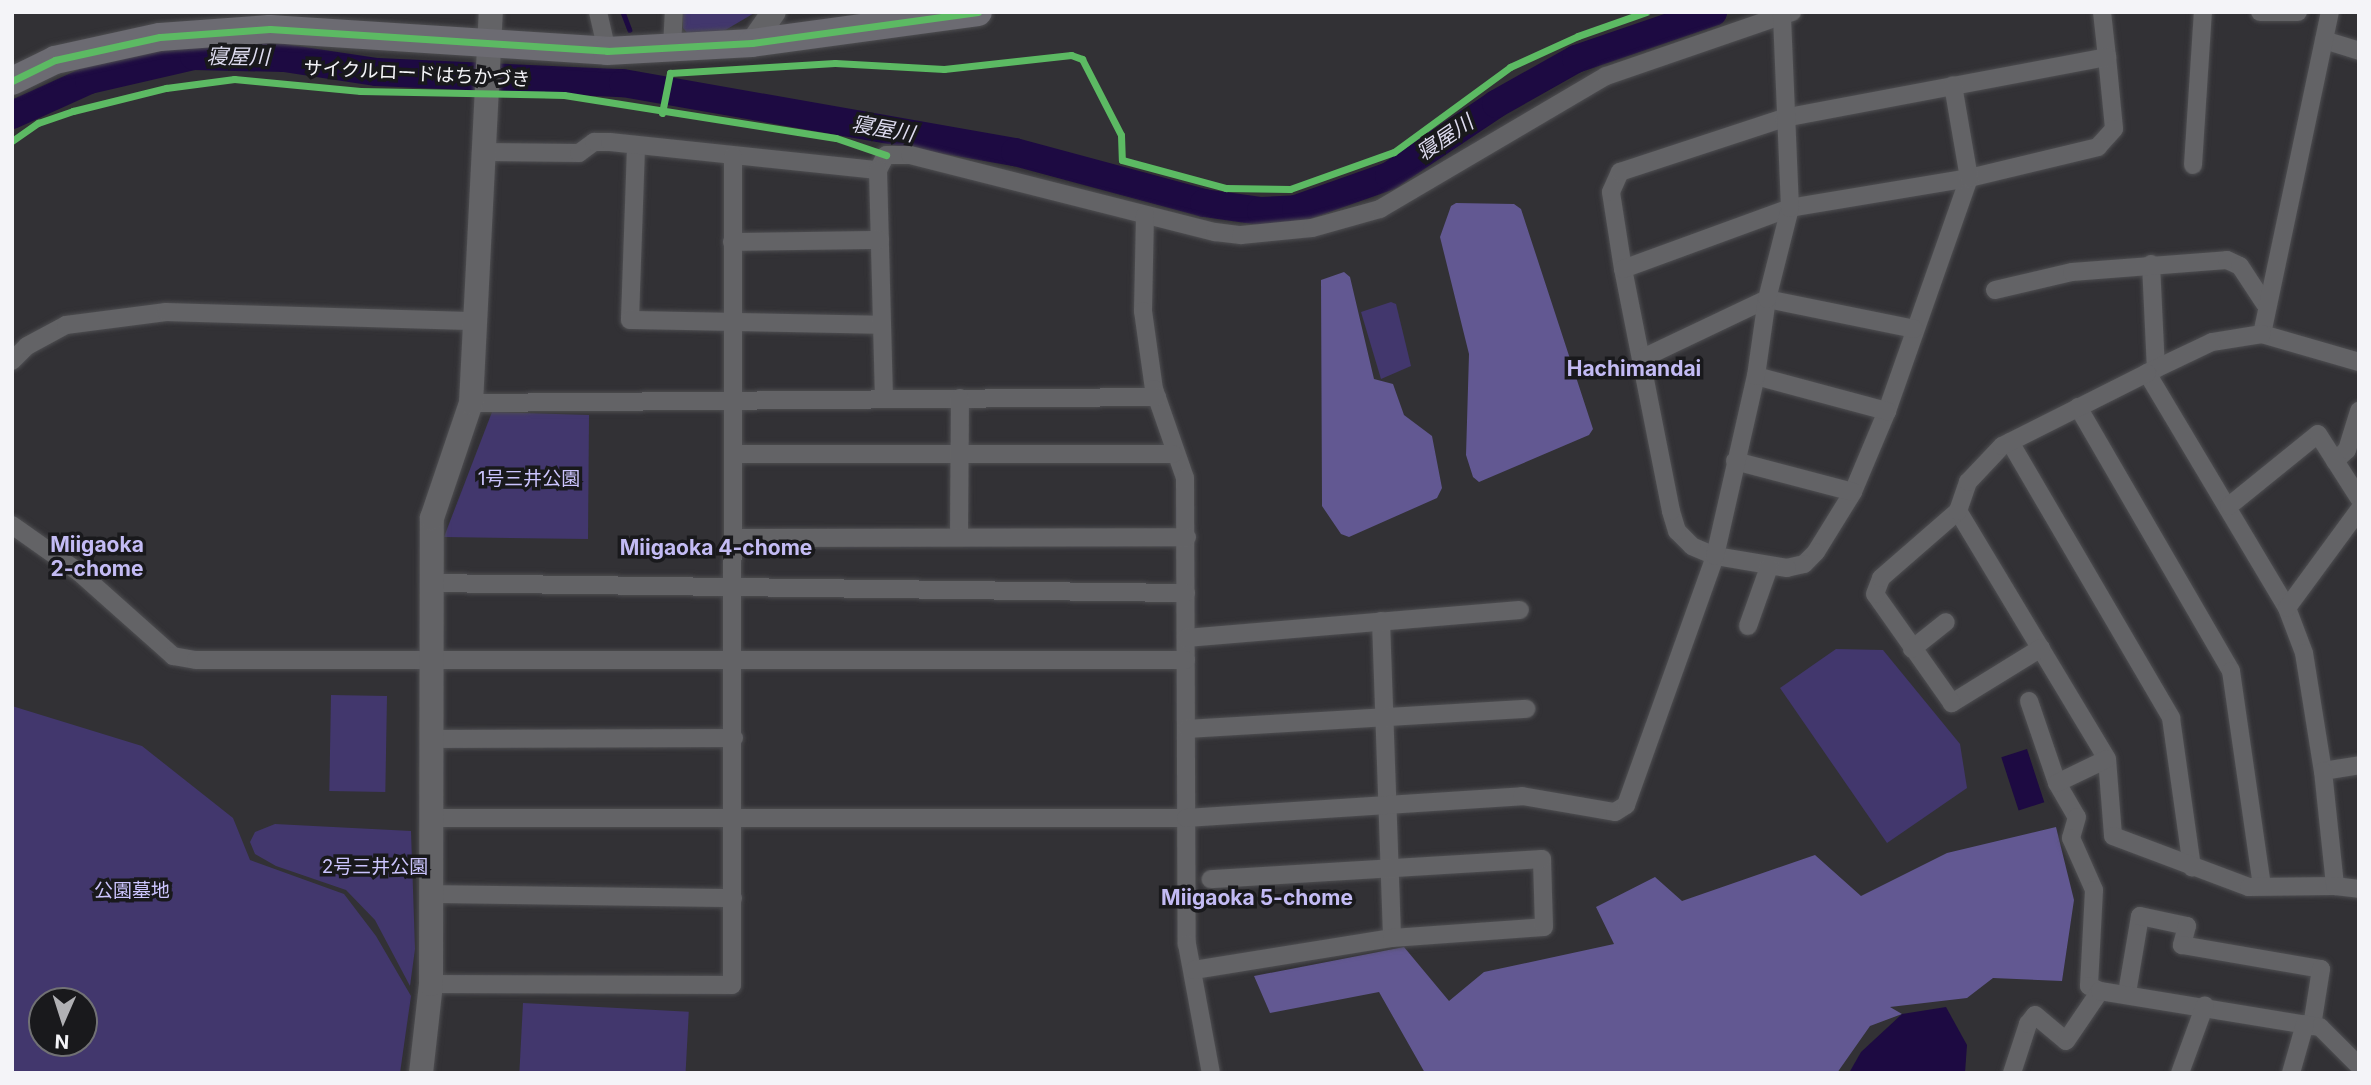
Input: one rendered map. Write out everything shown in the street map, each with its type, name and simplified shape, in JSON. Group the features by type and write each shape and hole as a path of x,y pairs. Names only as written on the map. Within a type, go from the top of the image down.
{"main road":[{"path":"12,81 55,60 173,36 270,29 488,54 752,43 978,12"}],"street":[{"path":"421,1073 431,984 429,583 432,517 471,403 491,12"},
{"path":"598,12 607,51"},
{"path":"672,47 674,12"},
{"path":"752,43 774,12"},
{"path":"1623,269 1790,208 1969,178 2098,146 2114,129 2102,12"},
{"path":"2193,165 2203,12"},
{"path":"2260,12 2298,12"},
{"path":"2262,334 2265,304 2330,12"},
{"path":"431,818 1186,818 1522,796 1615,812 1626,805 1715,556 1756,376 1767,299 1790,208 1784,118 1787,13 1606,76 1380,209 1312,228 1241,235 1145,215 910,155 886,155 878,170 884,398"},
{"path":"2324,40 2359,51"},
{"path":"1953,85 1969,178 1887,411 1853,492 1816,552 1804,564 1769,567 1715,556 1692,546 1677,531 1623,269 1611,191 1620,172 1784,118 1953,85 2107,57"},
{"path":"485,152 579,153 594,142 878,170"},
{"path":"636,147 630,320 882,325"},
{"path":"431,984 732,985 733,156"},
{"path":"1145,215 1143,311 1157,397 1173,454 1185,478 1187,944 1194,970 1211,1073"},
{"path":"732,242 880,240"},
{"path":"1994,290 2072,272 2227,260 2240,266 2265,304"},
{"path":"2151,264 2152,371 2287,608 2304,653 2323,771 2335,886"},
{"path":"1643,358 1767,299 1914,329"},
{"path":"12,361 27,346 66,325 166,312 477,321"},
{"path":"2041,648 1952,704 1875,594 1881,578 1958,511 1968,482 2010,442 2212,342 2262,334 2359,362"},
{"path":"1756,376 1887,411"},
{"path":"960,397 960,537"},
{"path":"471,403 732,404 884,398 1157,397"},
{"path":"2078,407 2231,671 2262,886"},
{"path":"2335,461 2347,450 2359,411"},
{"path":"2229,506 2318,435 2359,498"},
{"path":"2010,442 2171,718 2192,868"},
{"path":"733,454 1173,454"},
{"path":"1735,461 1853,492"},
{"path":"2287,608 2359,510"},
{"path":"1958,511 2106,759 2113,836 2192,868 2249,887 2335,886 2359,889"},
{"path":"12,525 80,573 173,656 259,663 1186,660"},
{"path":"733,538 1186,537"},
{"path":"1748,626 1769,567"},
{"path":"429,583 1186,593"},
{"path":"1186,638 1520,610"},
{"path":"1381,621 1392,938"},
{"path":"1912,649 1946,622"},
{"path":"2029,701 2057,783 2077,817 2071,838 2094,890 2089,986 2100,991 2205,1005 2320,1027 2359,1066"},
{"path":"1187,729 1526,709"},
{"path":"429,739 734,738"},
{"path":"2057,783 2106,759"},
{"path":"2323,771 2359,765"},
{"path":"1194,970 1392,938 1544,927 1542,859 1390,866 1211,879"},
{"path":"431,894 733,898"},
{"path":"2127,993 2140,916 2187,926 2182,945 2320,969 2309,1025 2291,1073"},
{"path":"2012,1073 2028,1024 2035,1015 2066,1041 2100,991"},
{"path":"2180,1073 2205,1005"}],"green space":[{"path":"683,12 756,12 722,32 688,34 683,28"},
{"path":"1391,302 1396,304 1411,366 1381,379 1361,312"},
{"name":"1号三井公園","path":"492,412 589,415 588,539 444,537"},
{"path":"1836,649 1883,650 1960,744 1967,788 1887,843 1780,688"},
{"path":"331,695 387,696 385,792 329,791"},
{"name":"公園墓地","path":"12,706 142,746 233,818 250,860 344,894 376,936 411,996 400,1073 12,1073"},
{"name":"2号三井公園","path":"275,824 411,831 415,949 410,986 375,920 346,890 276,866 255,854 250,842 255,832"},
{"path":"523,1003 689,1012 686,1073 519,1073"}],"shaded area":[{"path":"1456,203 1514,204 1521,209 1593,429 1589,435 1479,482 1473,477 1466,455 1469,354 1440,237 1451,206"},
{"path":"1344,272 1350,277 1374,379 1393,384 1404,415 1432,436 1442,488 1437,498 1349,537 1341,534 1322,506 1321,280"},
{"path":"2027,749 2044,802 2019,811 2001,757"},
{"path":"2056,827 2074,900 2062,981 1993,978 1967,998 1890,1007 1902,1014 1870,1026 1837,1073 1425,1073 1379,992 1270,1013 1254,976 1404,947 1449,1001 1484,972 1614,944 1596,907 1655,877 1682,901 1815,855 1861,896 1947,853"},
{"path":"1946,1007 1967,1045 1965,1073 1849,1073 1861,1052 1902,1014"}],"waterway":[{"path":"623,12 630,30"},
{"name":"寝屋川","path":"12,115 89,80 194,56 284,58 377,72 623,83 1015,152 1204,203 1261,211 1296,209 1389,176 1496,104 1576,59 1713,12"}],"cycle path":[{"path":"12,81 55,60 160,37 270,29 607,51 752,43 978,12"},
{"path":"662,113 670,73 835,63 944,69 1071,55 1082,59 1121,135 1122,160 1226,188 1290,189 1394,152 1510,67 1578,36 1646,12"},
{"name":"サイクルロードはちかづき","path":"12,141 38,123 73,111 166,88 234,79 360,91 564,95 836,138 886,155"}],"district":[{"name":"Hachimandai","path":"1634,369"},
{"name":"Miigaoka 4-chome","path":"716,548"},
{"name":"Miigaoka 2-chome","path":"97,557"},
{"name":"Miigaoka 5-chome","path":"1257,898"}]}
